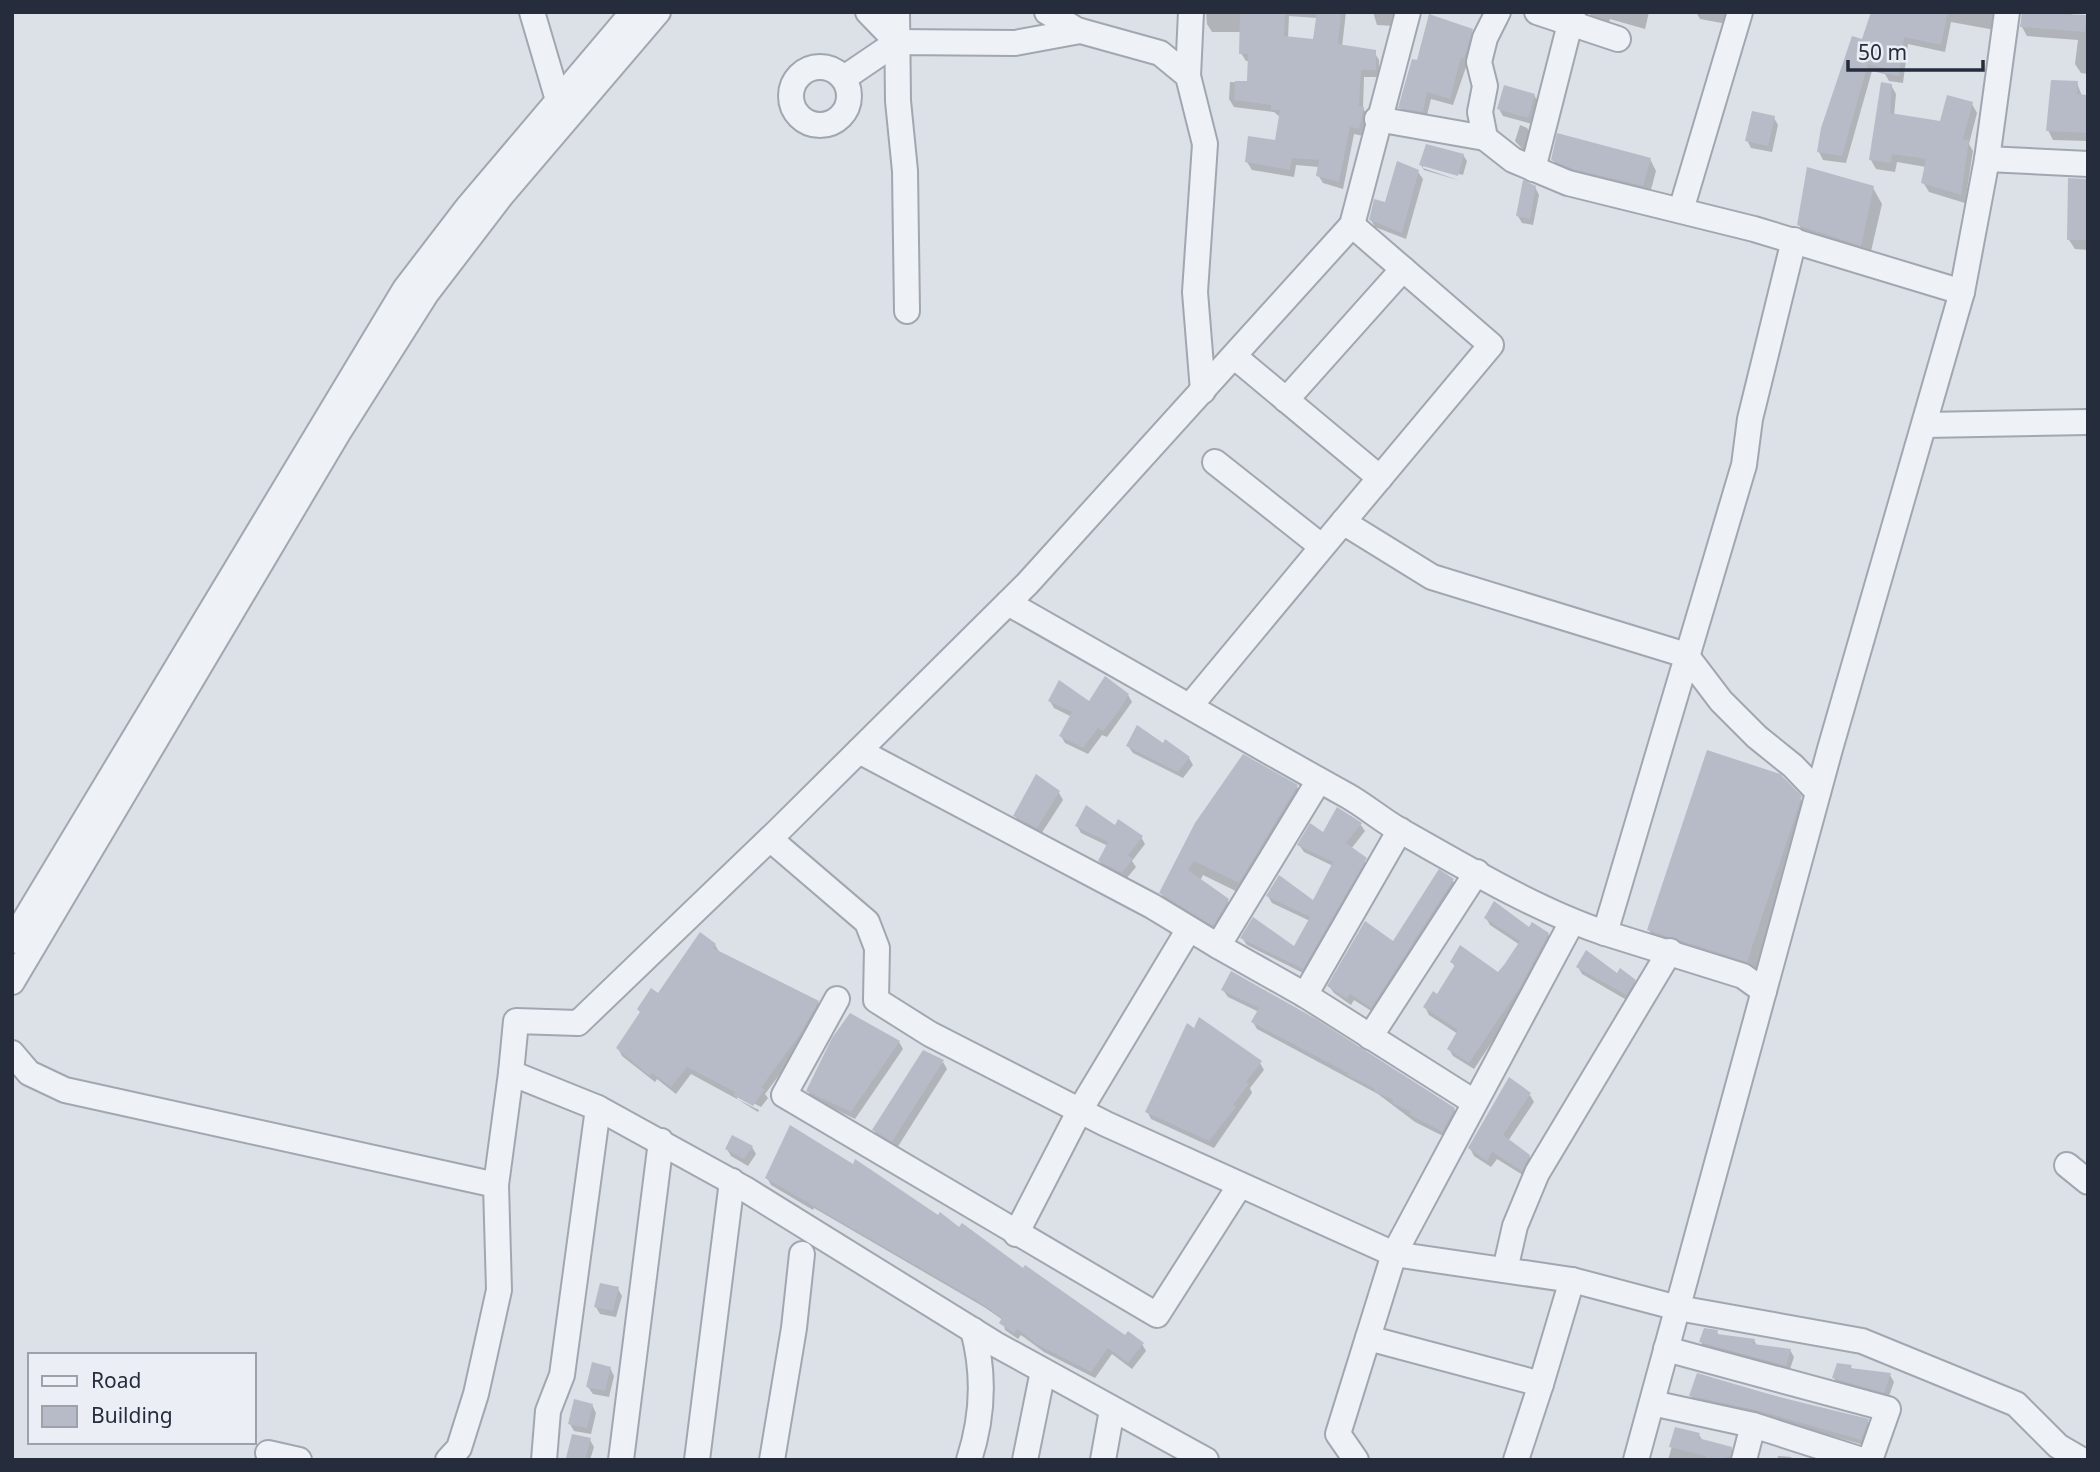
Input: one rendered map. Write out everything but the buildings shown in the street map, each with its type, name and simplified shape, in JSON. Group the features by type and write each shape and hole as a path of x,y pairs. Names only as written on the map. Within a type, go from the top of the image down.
{"street":[{"path":"532,12 558,100"},
{"path":"12,941 378,330 439,244 633,12"},
{"path":"12,982 338,433 426,294 501,197 658,12"},
{"path":"868,12 897,42"},
{"path":"897,12 898,100 905,171 907,311"},
{"path":"1047,12 1080,31 1160,53 1188,76"},
{"path":"1191,12 1188,76 1205,144 1195,292 1203,391"},
{"path":"448,1460 459,1447 476,1394 499,1290 496,1185 516,1021 578,1023 1008,603 1235,357 1352,225 1377,119 1408,12"},
{"path":"1485,138 1480,113 1485,86 1479,62 1485,38 1499,12"},
{"path":"1536,12 1572,18 1618,39"},
{"path":"1681,210 1740,12"},
{"path":"1636,1460 1818,792 1962,292 1987,159 2007,12"},
{"path":"1533,169 1572,18"},
{"path":"844,78 897,42 1015,43 1080,31"},
{"path":"1377,119 1485,138 1513,160 1568,183 1794,240 1962,292"},
{"path":"1987,159 2088,164"},
{"path":"1190,706 1491,345 1352,225"},
{"path":"1605,933 1744,466 1750,419 1794,240"},
{"path":"1286,400 1403,269"},
{"path":"1235,357 1380,478"},
{"path":"1925,425 2088,422"},
{"path":"1215,462 1321,546"},
{"path":"1343,522 1432,577 1686,655 1721,701 1818,792"},
{"path":"1008,603 1318,782 1349,797 1400,830 1572,922 1743,976 1764,991"},
{"path":"859,751 1189,929 1305,995 1474,1102"},
{"path":"1218,946 1318,782"},
{"path":"1305,995 1400,830"},
{"path":"769,839 867,922 877,948 876,1000 930,1034 1080,1110 1394,1254 1572,1280 1678,1308 1862,1341 2016,1404 2058,1446 2082,1460"},
{"path":"1370,1037 1477,872"},
{"path":"1331,1460 1394,1254 1572,922"},
{"path":"1016,1234 1080,1110 1189,929"},
{"path":"1505,1270 1515,1226 1537,1172 1670,951"},
{"path":"837,999 784,1096 1157,1315 1240,1185"},
{"path":"12,1053 29,1073 65,1090 496,1185"},
{"path":"511,1073 598,1108 661,1141 732,1181 1179,1453 1206,1460"},
{"path":"544,1460 548,1411 562,1376 598,1108"},
{"path":"621,1460 661,1141"},
{"path":"2067,1165 2088,1182"},
{"path":"697,1460 732,1181"},
{"path":"772,1460 794,1328 802,1254"},
{"path":"1516,1460 1542,1384 1572,1280"},
{"path":"969,1460 979,1417 982,1363 973,1330"},
{"path":"1368,1338 1542,1384"},
{"path":"1666,1349 1888,1409 1870,1460"},
{"path":"1025,1460 1043,1371"},
{"path":"1651,1403 1753,1425 1862,1460"},
{"path":"1103,1460 1112,1410"},
{"path":"1744,1460 1753,1425"},
{"path":"1338,1434 1356,1460"},
{"path":"268,1453 299,1460"}]}
